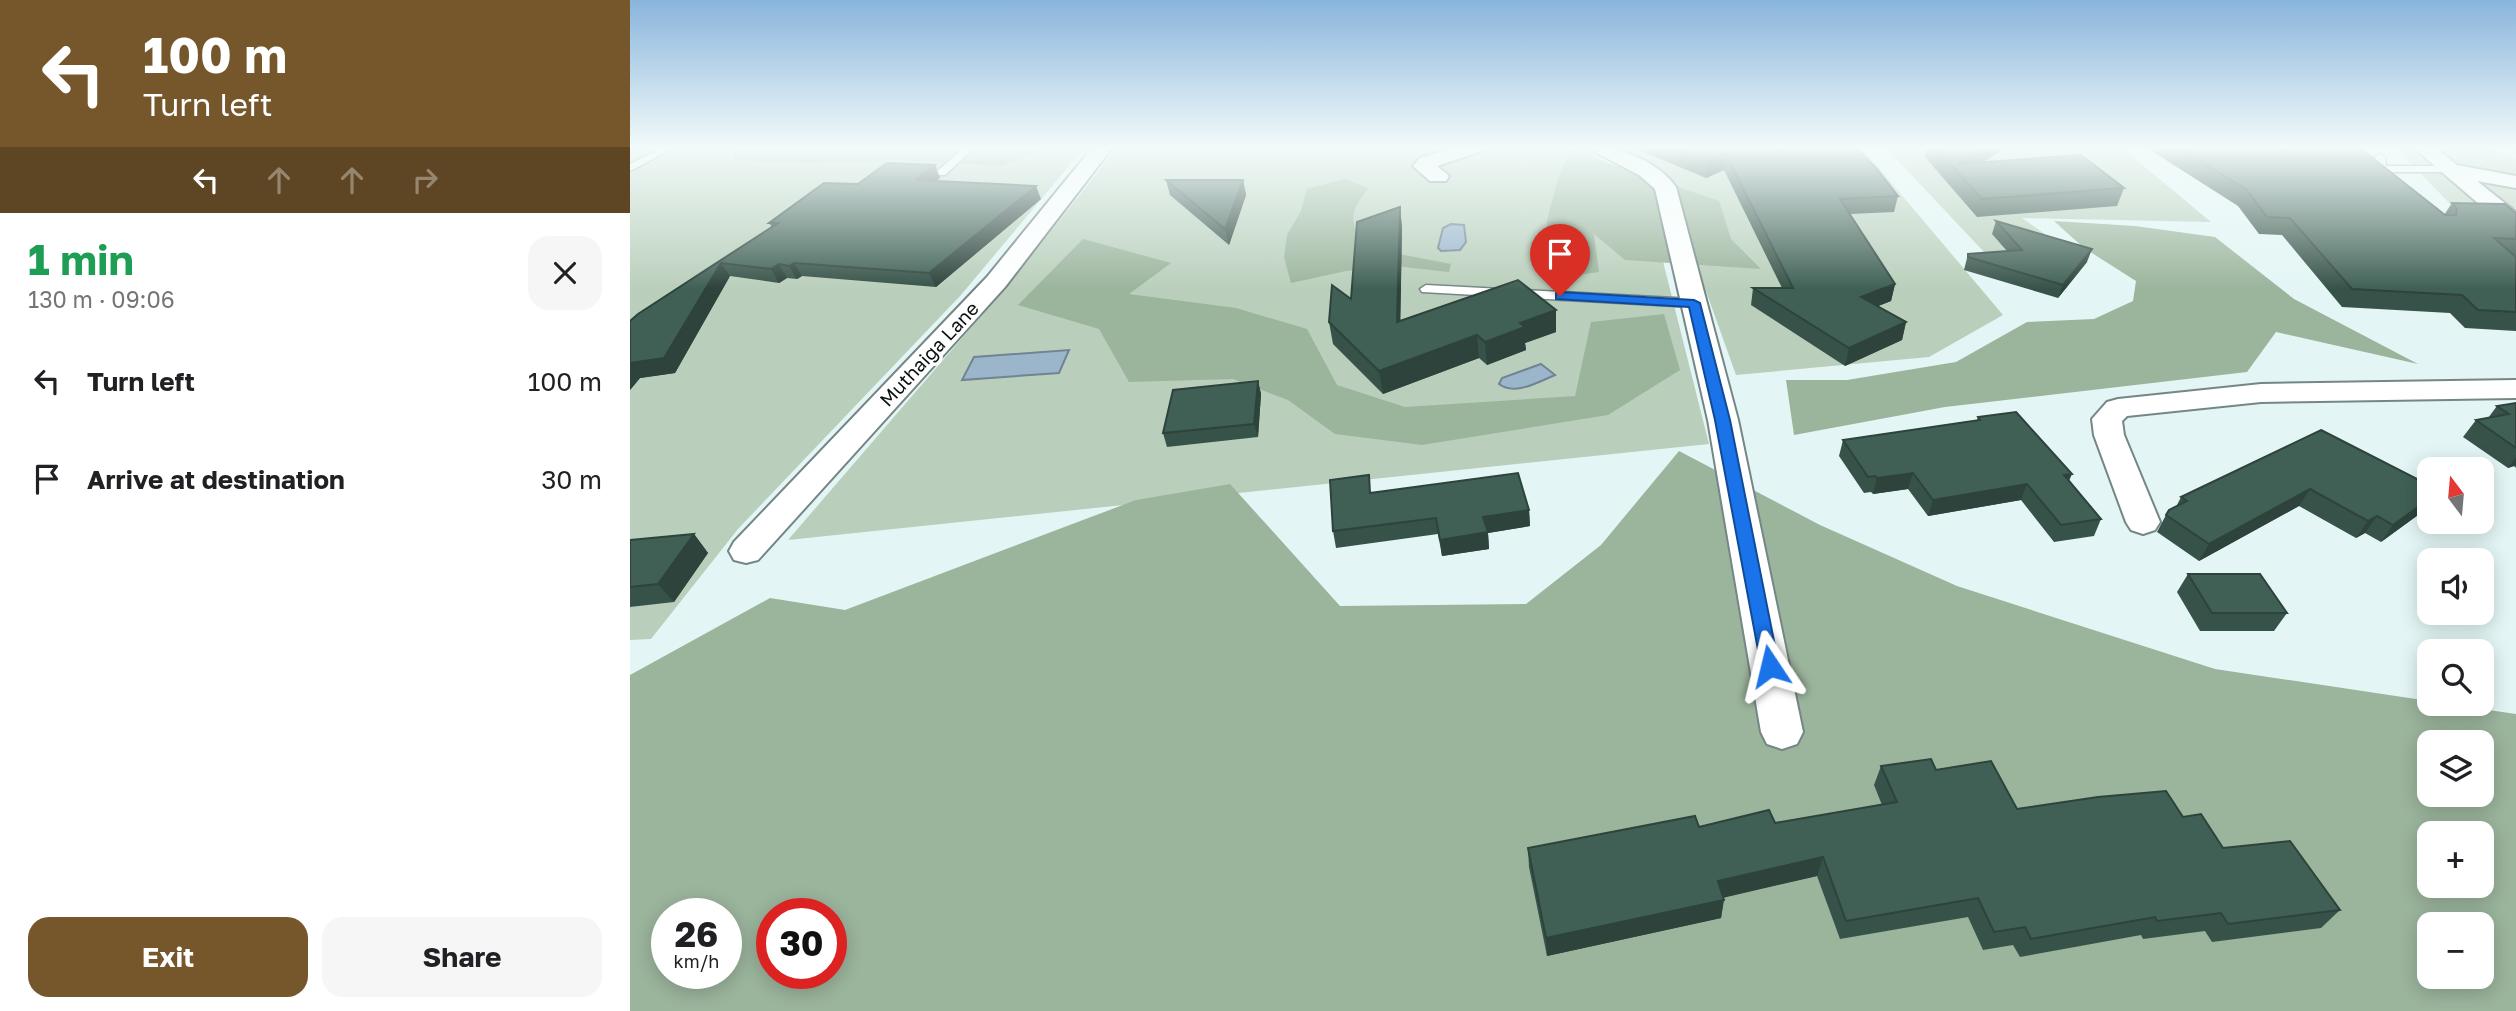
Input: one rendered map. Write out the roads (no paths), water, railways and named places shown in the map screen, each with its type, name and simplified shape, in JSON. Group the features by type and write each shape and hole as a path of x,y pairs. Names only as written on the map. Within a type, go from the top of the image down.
{"street":[{"name":"Muthaiga Lane","path":"746,551 996,282 1065,195"},
{"path":"1667,195 1723,420 1782,732"},
{"path":"2481,195 2516,224"},
{"path":"2143,522 2109,435 2108,419 2118,408 2261,393 2391,393 2516,388"}],"lane":[{"path":"1426,289 1694,303"}],"water":[{"path":"1451,224 1464,225 1466,242 1460,250 1441,251 1438,248 1443,228"},
{"path":"1069,350 1059,373 962,380 974,357"},
{"path":"1541,364 1555,375 1519,388 1512,389 1499,384 1502,378"}]}
